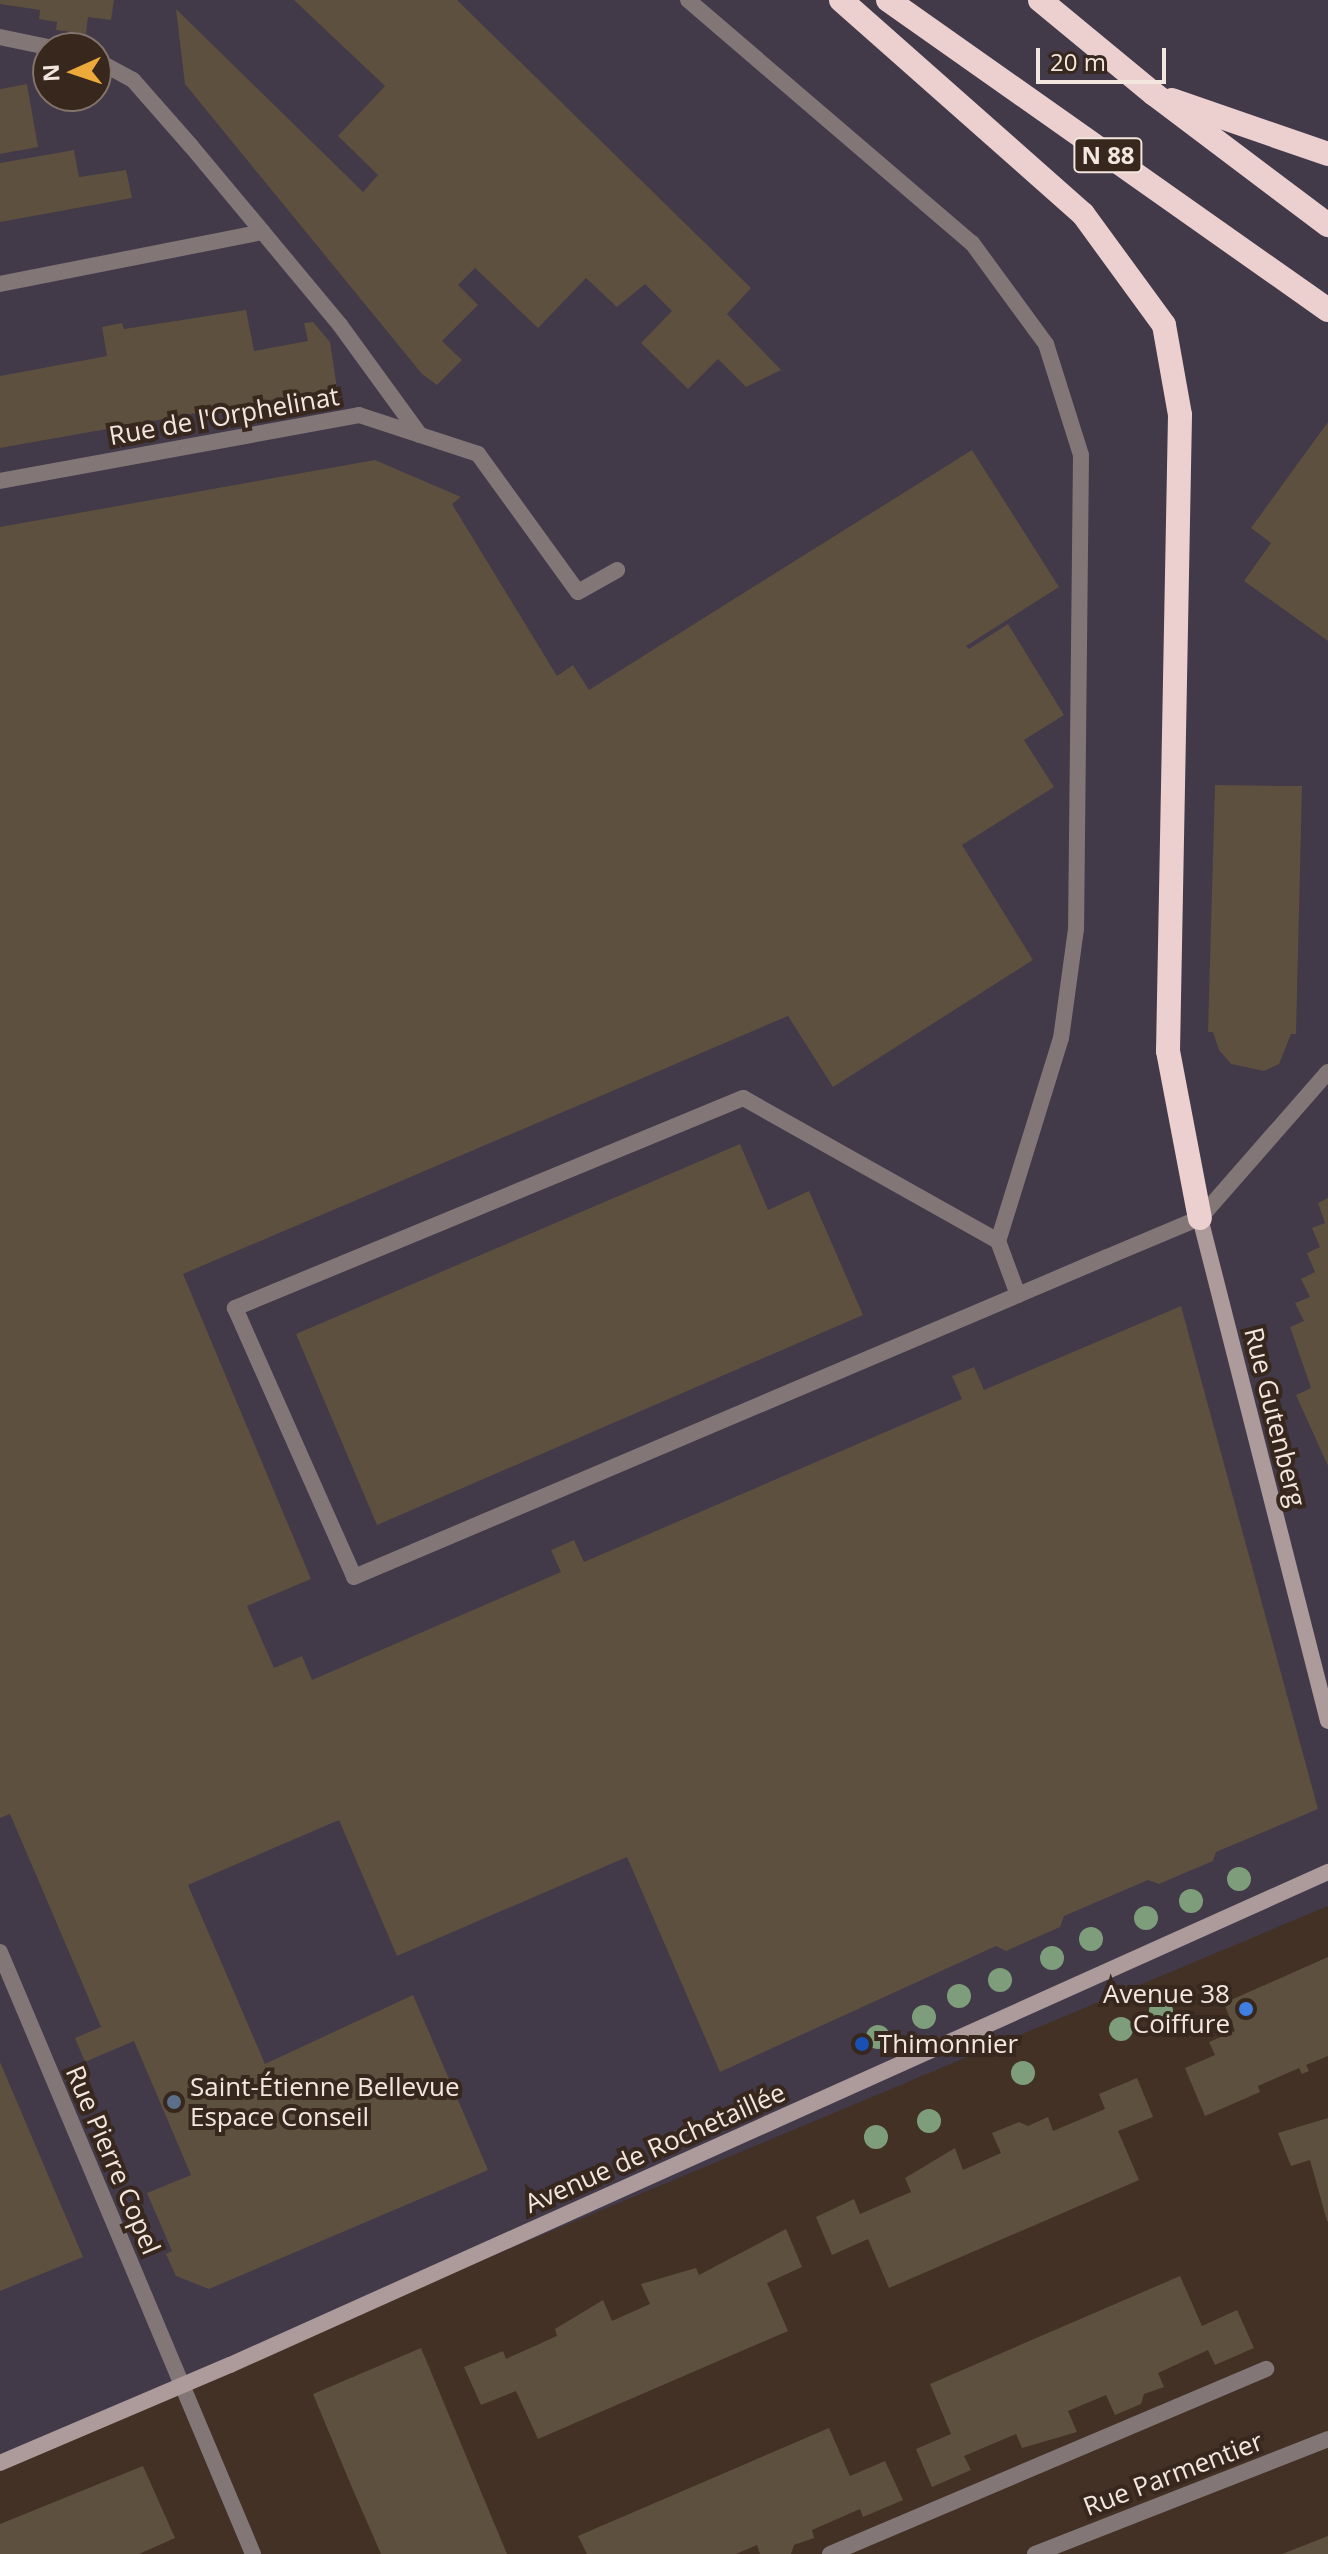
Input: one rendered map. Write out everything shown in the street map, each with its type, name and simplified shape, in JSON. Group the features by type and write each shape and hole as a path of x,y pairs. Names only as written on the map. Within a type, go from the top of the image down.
{"highway":[{"path":"841,0 1083,214 1164,325 1180,415 1168,1051 1200,1218"},
{"name":"N 88","path":"888,0 1328,310"},
{"name":"N 88","path":"1040,0 1154,94 1328,225"},
{"path":"1154,94 1328,154"}],"street":[{"path":"688,0 972,243 1046,344 1081,455 1076,929 1061,1038 998,1241 1018,1295"},
{"path":"0,37 32,44"},
{"path":"112,69 133,80 263,232 340,325 420,435"},
{"path":"0,284 263,232"},
{"name":"Rue de l'Orphelinat","path":"0,481 359,415 478,454 578,592 617,570"},
{"path":"998,1241 743,1098 235,1308 354,1577 1200,1218 1328,1072"},
{"name":"Rue Gutenberg","path":"1200,1218 1328,1721"},
{"name":"Avenue de Rochetaillée","path":"0,2463 182,2387 1328,1872"},
{"name":"Rue Pierre Copel","path":"0,1952 253,2554"},
{"path":"830,2554 1266,2369"},
{"name":"Rue Parmentier","path":"1035,2554 1328,2439"}],"shaded area":[{"path":"0,0 1328,0 1328,1906 0,2462"}],"building":[{"path":"0,0 114,0 111,20 88,17 86,32 56,30 57,22 39,19 40,10 0,4"},
{"path":"294,0 457,0 751,288 727,314 781,370 746,387 718,359 688,389 641,343 672,311 645,284 617,307 586,278 538,328 475,268 458,285 478,305 442,341 462,360 437,385 422,374 185,84 176,9 363,192 378,175 338,136 385,86"},
{"path":"27,84 38,147 0,154 0,89"},
{"path":"74,150 79,177 126,170 132,198 0,222 0,163"},
{"path":"246,310 254,351 308,341 304,323 313,322 330,342 337,388 0,448 0,376 107,356 102,327 122,323 124,329"},
{"path":"1328,422 1328,641 1244,581 1271,543 1251,528"},
{"path":"972,450 1059,587 966,646 969,649 1008,624 1064,715 1024,740 1054,787 962,845 1033,960 833,1087 788,1016 183,1274 311,1579 247,1606 274,1668 302,1656 312,1680 561,1572 551,1550 574,1540 584,1562 962,1399 952,1376 974,1367 984,1390 1181,1306 1318,1809 1216,1852 1213,1861 1159,1884 1148,1880 1064,1916 1060,1927 1006,1951 996,1946 720,2072 627,1857 397,1956 339,1820 188,1885 265,2064 413,1995 488,2170 209,2289 176,2276 166,2254 172,2251 147,2193 191,2175 134,2041 85,2062 75,2038 101,2027 10,1814 0,1818 0,527 375,460 461,497 452,504 557,676 573,665 589,690"},
{"path":"1215,785 1302,786 1296,1034 1291,1034 1279,1064 1264,1071 1231,1064 1219,1050 1213,1032 1208,1032"},
{"path":"740,1144 768,1210 809,1191 863,1315 377,1525 296,1334"},
{"path":"1328,1198 1328,1466 1296,1395 1311,1388 1290,1327 1304,1321 1295,1303 1310,1297 1301,1279 1315,1272 1307,1253 1320,1247 1312,1228 1325,1223 1318,1203"},
{"path":"1328,1957 1328,2056 1306,2065 1309,2071 1302,2074 1299,2068 1258,2086 1260,2092 1205,2116 1185,2068 1215,2055 1209,2042 1235,2031 1224,2003"},
{"path":"0,2062 83,2257 0,2291"},
{"path":"1137,2078 1153,2117 1118,2131 1139,2180 889,2288 868,2239 832,2255 816,2217 854,2199 860,2214 911,2192 905,2178 955,2148 963,2170 1001,2153 992,2133 1019,2122 1028,2126 1048,2117 1053,2131 1105,2109 1099,2094"},
{"path":"1328,2118 1327,2221 1310,2160 1291,2166 1278,2133"},
{"path":"786,2229 802,2267 767,2283 788,2331 538,2439 516,2391 481,2405 464,2367 503,2351 506,2359 557,2336 555,2329 603,2300 612,2321 650,2304 641,2284 696,2268 699,2275"},
{"path":"1180,2276 1202,2326 1237,2310 1254,2348 1215,2365 1208,2350 1158,2373 1164,2387 1144,2394 1141,2404 1115,2415 1106,2395 1068,2411 1077,2432 1022,2448 1016,2434 964,2456 971,2470 932,2487 916,2449 951,2434 930,2384"},
{"path":"421,2348 507,2554 381,2554 353,2490 313,2394"},
{"path":"829,2428 850,2476 885,2461 903,2500 863,2517 860,2509 812,2530 814,2538 794,2545 791,2554 760,2554 757,2545 736,2554 587,2554 578,2536"},
{"path":"143,2466 175,2538 139,2554 0,2554 0,2524"},
{"path":"1328,2536 1328,2554 1282,2554"}],"place":[{"name":"Avenue 38 Coiffure","path":"1246,2009"},
{"name":"Thimonnier","path":"862,2044"},
{"name":"Saint-Étienne Bellevue Espace Conseil","path":"174,2102"}]}
